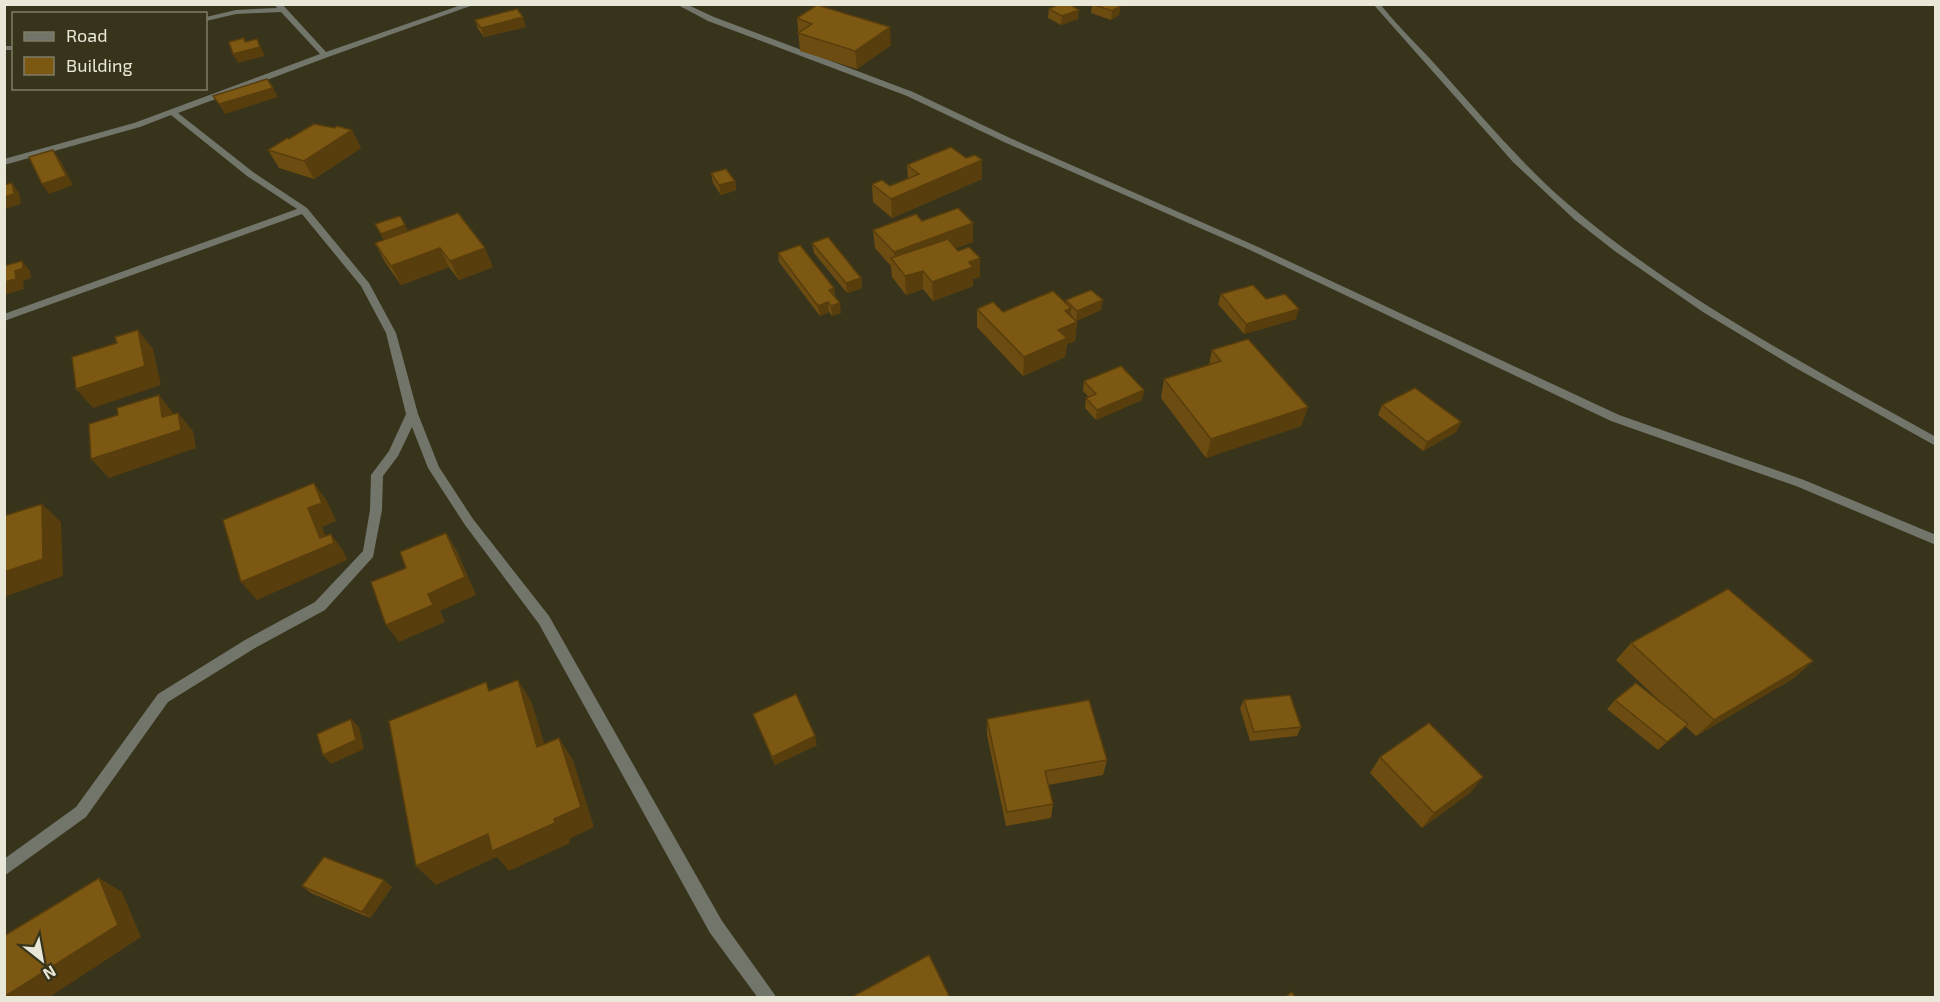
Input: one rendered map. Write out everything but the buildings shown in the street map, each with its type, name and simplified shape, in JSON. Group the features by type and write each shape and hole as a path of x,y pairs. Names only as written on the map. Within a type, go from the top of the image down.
{"street":[{"path":"4,162 173,113 325,55 473,4"},
{"path":"679,4 711,19 910,94 1007,140 1253,248 1615,418 1800,483 1935,540"},
{"path":"1376,4 1466,106 1578,218 1644,267 1703,306 1841,389 1935,442"},
{"path":"207,19 236,12 279,7 325,55"},
{"path":"173,113 250,174 304,210 365,285 391,333 412,414 434,468 469,522 544,620 716,927 769,998"},
{"path":"4,318 304,210"},
{"path":"4,869 81,812 162,698 250,644 320,606 369,552 376,510 377,475 393,453 412,414"}]}
